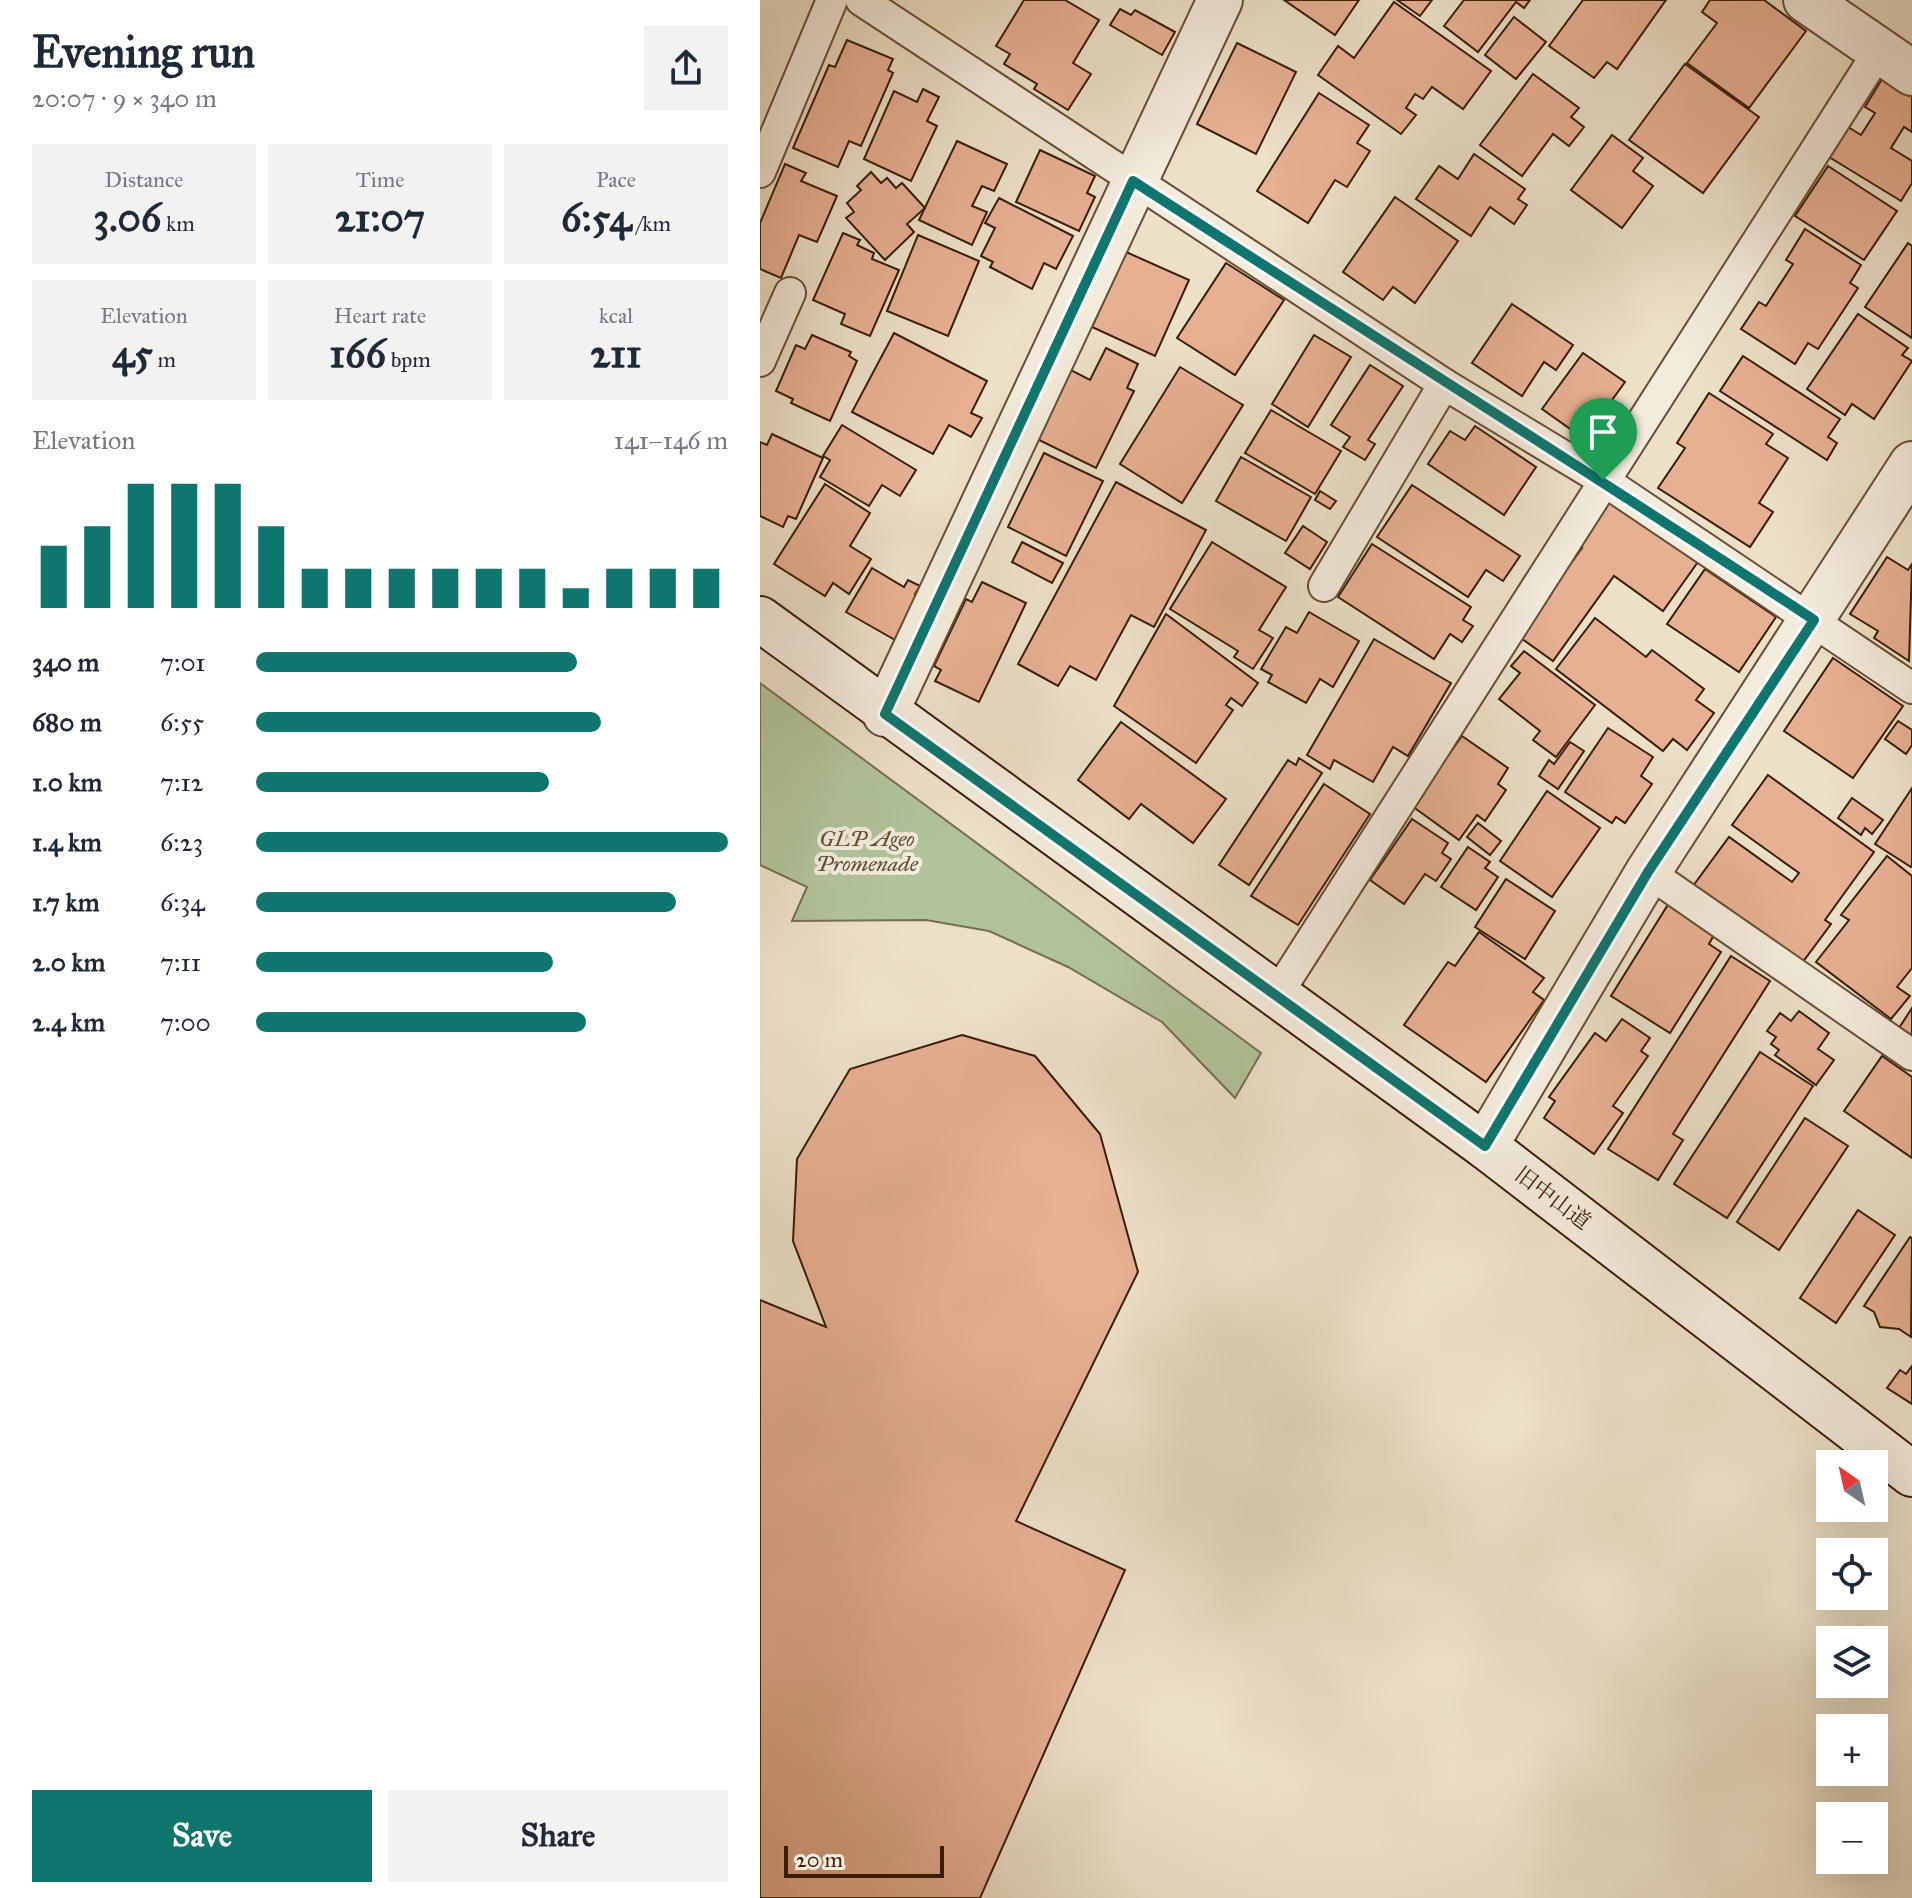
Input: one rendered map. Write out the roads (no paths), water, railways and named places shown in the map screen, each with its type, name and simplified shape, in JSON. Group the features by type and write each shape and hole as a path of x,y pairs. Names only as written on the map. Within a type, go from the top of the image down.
{"street":[{"path":"885,714 1220,0"},
{"path":"1806,0 1895,62"},
{"path":"1485,1146 1648,872 1814,620 1912,464"},
{"name":"旧中山道","path":"760,619 885,714 1485,1146 1912,1474"}],"lane":[{"path":"760,172 832,0"},
{"path":"861,0 1444,384 1603,480 1912,688"},
{"path":"1276,996 1603,480 1895,62"},
{"path":"760,361 790,293"},
{"path":"1324,586 1444,384"},
{"path":"1648,872 1912,1055"}],"park label":[{"name":"GLP Ageo Promenade","path":"867,850"}]}
